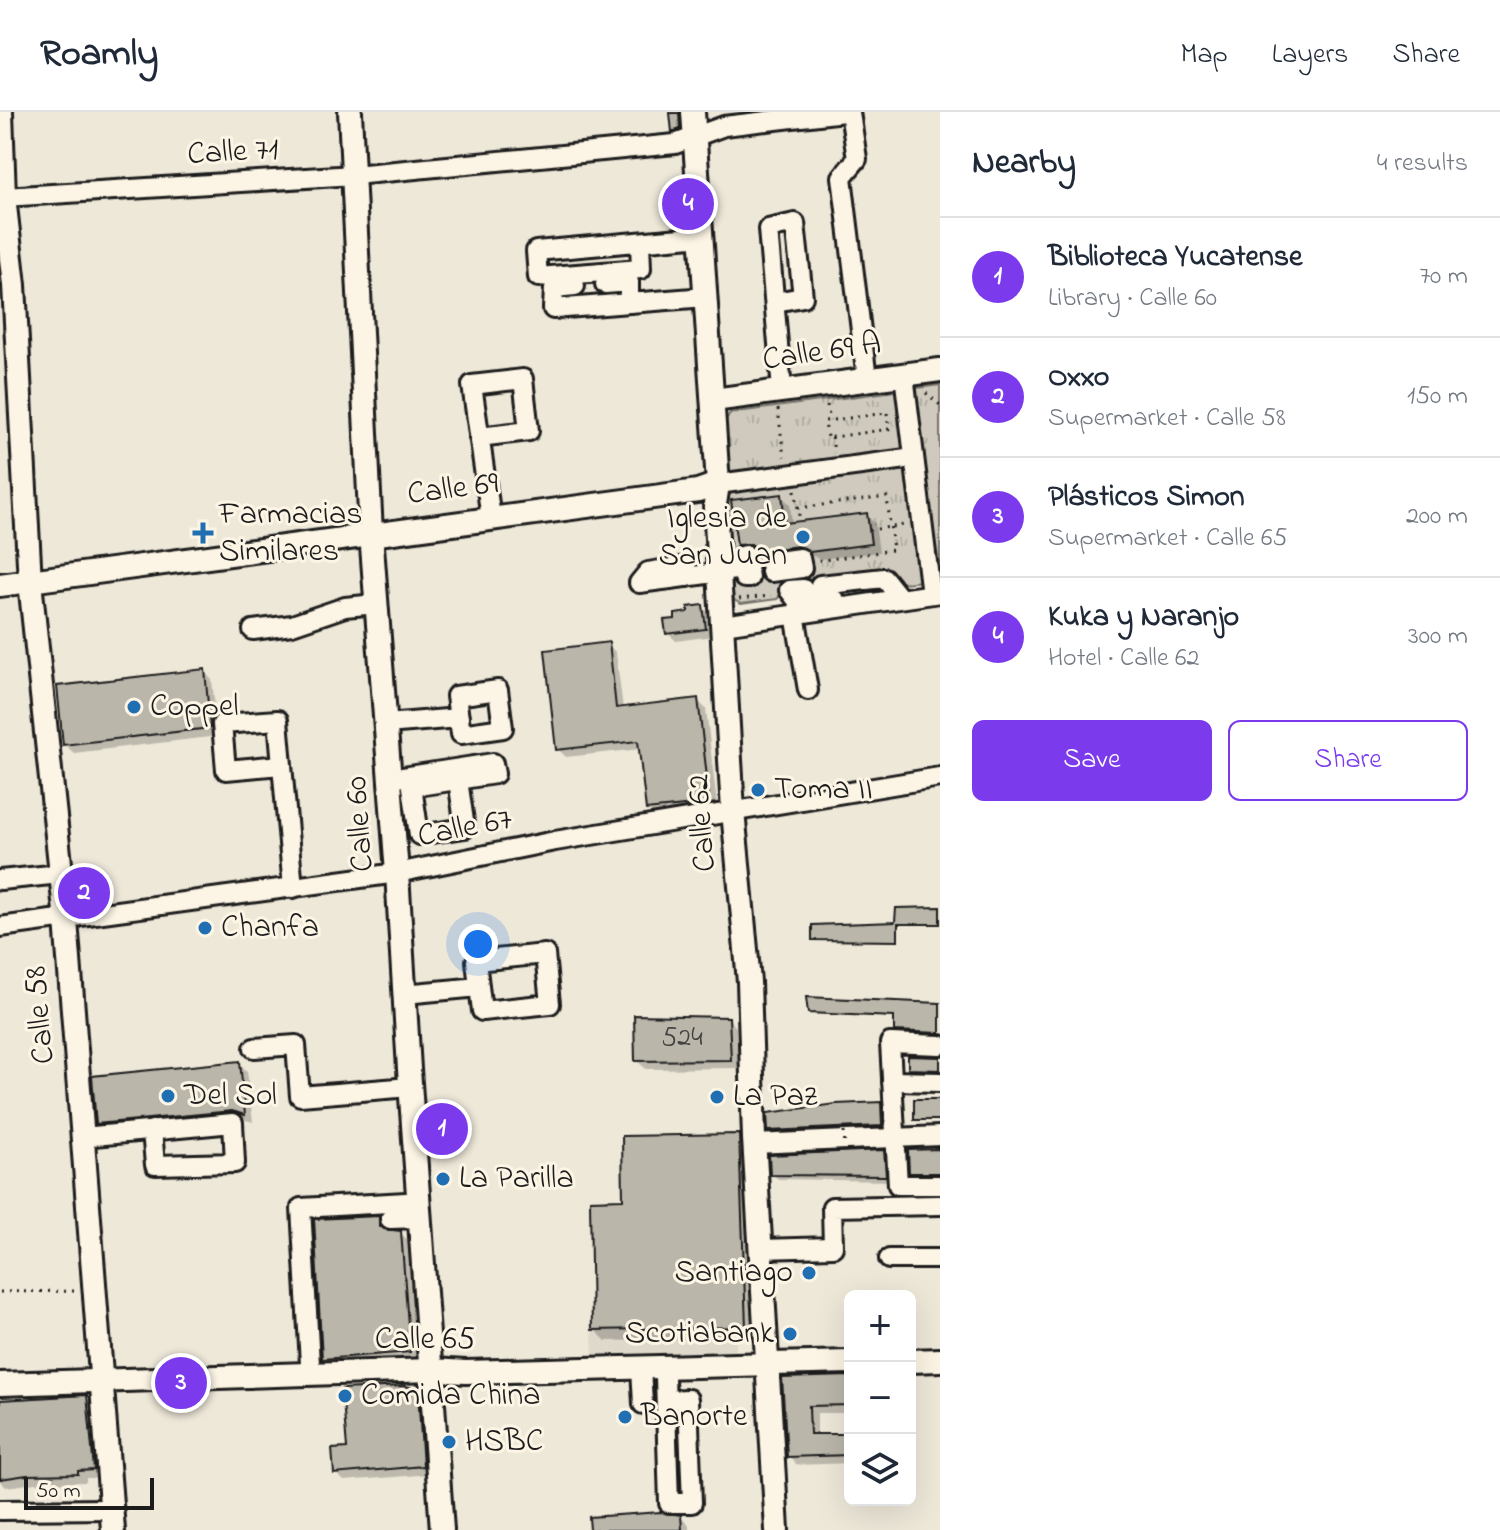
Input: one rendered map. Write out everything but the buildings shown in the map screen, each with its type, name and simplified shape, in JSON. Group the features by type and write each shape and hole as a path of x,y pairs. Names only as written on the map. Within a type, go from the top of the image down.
{"main road":[{"name":"Calle 58","path":"1,112 7,285 30,582 66,920 113,1519"},
{"name":"Calle 60","path":"350,112 371,533 410,1087 413,1210 432,1370 442,1530"},
{"name":"Calle 62","path":"693,112 713,400 724,483 715,504 732,571 723,625 733,811 749,982 754,1144 777,1530"},
{"name":"Calle 69 A","path":"713,400 786,399 867,379 911,386 936,379"},
{"name":"Calle 69","path":"0,585 698,491 724,483"},
{"path":"916,1361 940,1360"},
{"name":"Calle 65","path":"0,1384 432,1370 466,1372 844,1362"}],"street":[{"name":"Calle 71","path":"4,197 354,175 675,144 724,126 847,112"},
{"path":"847,112 857,159 842,177 867,379"},
{"path":"640,242 641,269 538,277 536,251 703,236"},
{"path":"629,303 706,297"},
{"path":"775,302 786,399"},
{"path":"723,625 935,594 914,458 911,386"},
{"path":"479,437 491,518"},
{"name":"Calle 69","path":"724,483 914,458"},
{"path":"804,563 818,611"},
{"path":"688,577 732,571"},
{"path":"808,690 820,585 884,578 900,598"},
{"path":"253,630 292,625 345,607 376,604"},
{"path":"386,724 459,718"},
{"path":"390,779 493,763 495,774 458,780"},
{"path":"281,765 293,888"},
{"name":"Calle 67","path":"0,927 397,873 555,841 940,777"},
{"path":"0,880 61,874"},
{"path":"545,954 550,1004 482,1011 479,987 476,961 545,954"},
{"path":"404,994 479,987"},
{"path":"940,1045 890,1043 898,1185 940,1185"},
{"path":"254,1048 296,1045 300,1096 410,1087"},
{"path":"892,1081 940,1082"},
{"path":"83,1137 152,1130 233,1123 235,1163 155,1165 152,1130"},
{"path":"754,1144 940,1136"},
{"path":"760,1249 833,1247 832,1207 940,1205"},
{"path":"310,1364 299,1211 304,1207 413,1210"},
{"path":"390,1219 413,1210"},
{"path":"889,1259 940,1259"},
{"path":"665,1367 669,1503 692,1503 688,1399 666,1400"},
{"path":"641,1368 643,1404"},
{"path":"0,1510 113,1519"}],"path":[{"path":"911,386 936,379"},
{"path":"911,386 940,405"},
{"path":"786,399 778,409 786,475"},
{"path":"827,403 830,421"},
{"path":"887,413 889,429 827,438 825,421 830,421 887,413"},
{"path":"800,521 798,508 887,497 893,550 804,563"},
{"path":"869,530 922,523"},
{"path":"732,571 736,598 776,596"},
{"path":"844,1132 845,1148"},
{"path":"0,1292 80,1291"}],"shaded area":[{"path":"736,1326 736,1351 593,1355 592,1330"}],"green space":[{"path":"940,385 940,579 895,584 887,575 789,586 777,599 741,604 734,600 723,511 731,491 724,423 730,413"}],"place":[{"name":"Kuka y Naranjo","path":"688,204"},
{"name":"Farmacias Similares","path":"203,533"},
{"name":"Iglesia de San Juan","path":"803,537"},
{"name":"Coppel","path":"134,707"},
{"name":"Toma II","path":"758,790"},
{"name":"Oxxo","path":"84,893"},
{"name":"Chanfa","path":"205,928"},
{"name":"Del Sol","path":"168,1096"},
{"name":"La Paz","path":"717,1097"},
{"name":"Biblioteca Yucatense","path":"442,1129"},
{"name":"La Parilla","path":"443,1179"},
{"name":"Santiago","path":"809,1273"},
{"name":"Scotiabank","path":"790,1334"},
{"name":"Plásticos Simon","path":"181,1383"},
{"name":"Comida China","path":"345,1396"},
{"name":"Banorte","path":"625,1417"},
{"name":"HSBC","path":"449,1442"}]}
